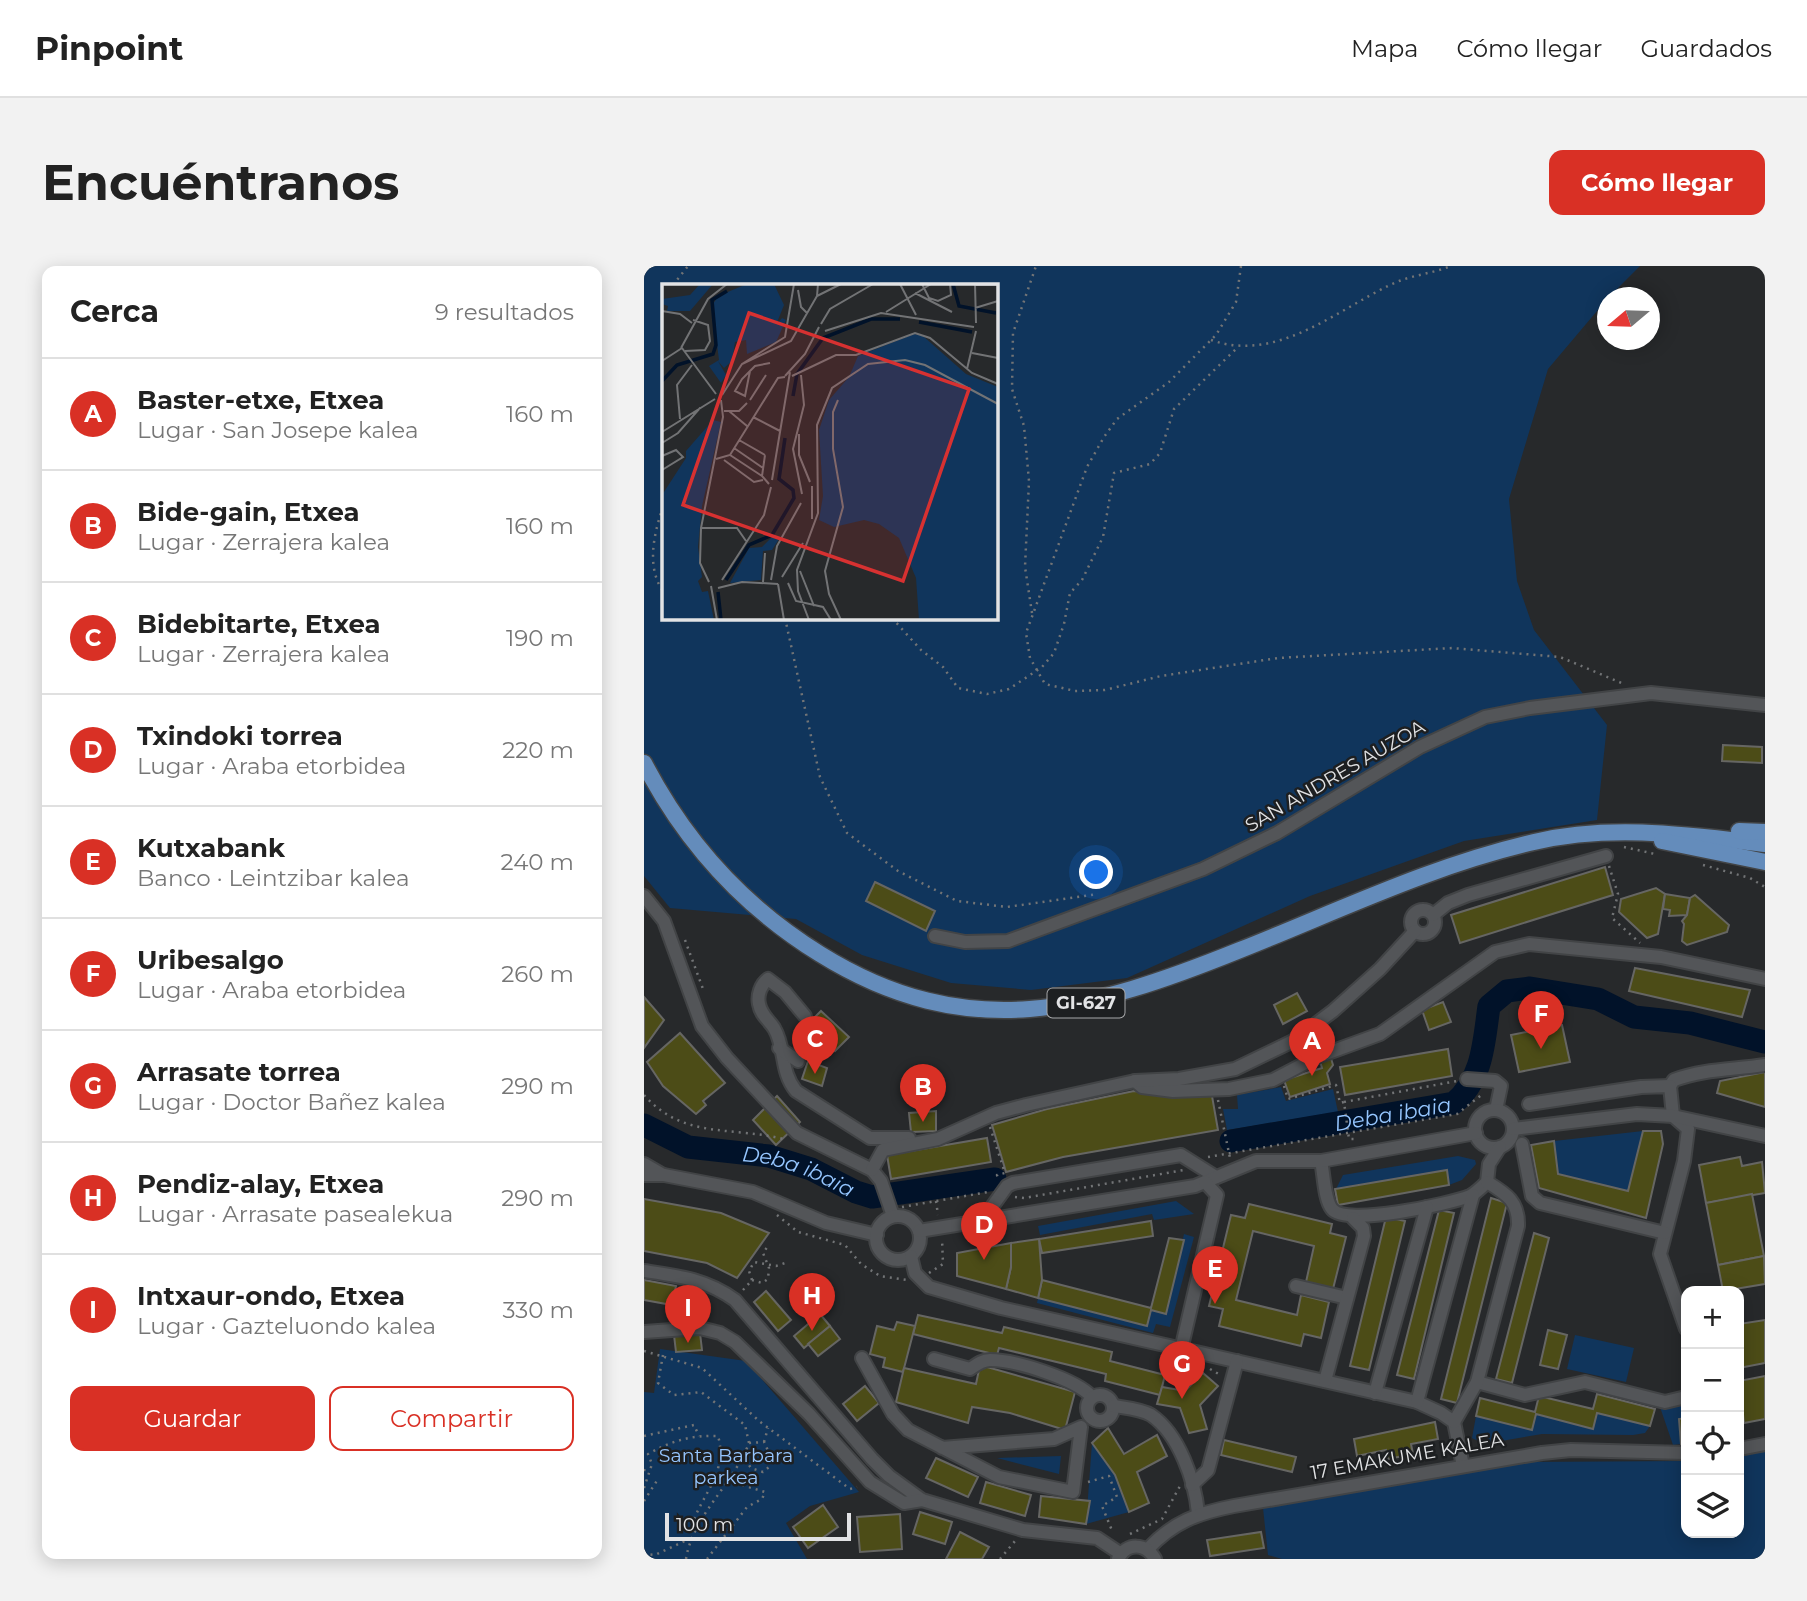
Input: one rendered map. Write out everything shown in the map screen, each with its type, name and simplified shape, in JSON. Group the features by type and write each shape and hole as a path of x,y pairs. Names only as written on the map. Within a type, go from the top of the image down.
{"main road":[{"name":"GI-627","path":"644,763 668,805 695,843 727,880 785,931 832,962 884,986 942,1003 995,1010 1063,1007 1127,992 1446,868 1535,841 1597,832 1688,835 1765,844"},
{"path":"1688,835 1733,830 1765,832"},
{"path":"1597,832 1656,840 1765,862"}],"street":[{"name":"SAN ANDRES AUZOA","path":"935,936 965,942 989,942 1033,934 1237,854 1299,820 1390,764 1469,723 1530,708 1646,694 1765,705"},
{"path":"1415,931 1426,934 1432,930 1433,915 1448,903 1468,895 1606,856"},
{"path":"644,896 664,921 702,1026 727,1058 797,1132 873,1170 881,1181 892,1213"},
{"path":"1415,931 1411,920 1415,913 1427,910 1433,915"},
{"path":"873,1170 883,1150 938,1139 987,1117 1026,1105 1135,1081 1221,1073 1268,1054 1293,1041 1333,1011 1380,969 1415,931"},
{"path":"1135,1081 1142,1087 1162,1090 1217,1090 1259,1084 1317,1057 1380,1034 1494,952 1529,944 1653,956 1765,979"},
{"path":"805,1016 777,984 768,979 763,984 758,1001 762,1015 774,1028 788,1080 796,1091 831,1110 870,1138 938,1139"},
{"path":"779,1048 798,1061"},
{"path":"1681,1316 1660,1254 1684,1161 1688,1129 1673,1116 1670,1086 1674,1080 1717,1068 1730,1071 1765,1065"},
{"path":"1467,1079 1494,1081 1501,1088 1496,1110"},
{"path":"1529,1104 1641,1087 1670,1086"},
{"path":"1321,1161 1330,1207 1340,1215 1353,1218 1427,1207 1473,1195 1487,1182 1489,1164 1500,1147 1509,1140 1513,1129 1506,1114 1496,1110 1480,1116 1476,1133 1482,1143 1500,1147"},
{"path":"1513,1129 1637,1114 1673,1116 1765,1136"},
{"path":"919,1231 1210,1180 1256,1161 1321,1161 1476,1133"},
{"path":"1522,1144 1532,1196 1540,1203 1665,1233"},
{"path":"981,1222 1002,1192 1013,1182 1181,1155 1196,1162 1210,1180 1217,1195 1181,1350"},
{"path":"644,1164 664,1175"},
{"path":"644,1175 664,1175 753,1192 826,1223 877,1236"},
{"path":"1463,1466 1454,1422 1477,1382 1516,1239 1519,1212 1511,1197 1487,1182"},
{"path":"1417,1402 1473,1195"},
{"path":"1375,1393 1427,1207"},
{"path":"892,1213 910,1219 919,1231 919,1243 911,1256 900,1259 886,1255 878,1247 877,1236 881,1224 892,1213"},
{"path":"1325,1381 1364,1236 1363,1228 1353,1218"},
{"path":"911,1256 915,1273 929,1287 1181,1350 1417,1402 1454,1422"},
{"path":"644,1271 695,1279 712,1285 735,1300 872,1459 889,1476 922,1500 1023,1530 1097,1538 1117,1553 1136,1546 1152,1554"},
{"path":"1296,1286 1347,1298"},
{"path":"644,1332 700,1328 720,1333 736,1342 809,1414 870,1482 904,1503 922,1500"},
{"path":"862,1358 893,1414 908,1430 999,1477 1073,1492 1081,1427 1089,1416"},
{"path":"934,1359 970,1369 988,1359 1003,1362 1070,1380 1092,1397 1106,1395 1114,1406 1149,1413 1170,1435 1190,1479 1198,1513"},
{"path":"1190,1479 1208,1470 1237,1361"},
{"path":"1477,1382 1525,1395 1585,1382 1665,1402 1681,1398"},
{"path":"1092,1397 1087,1408 1089,1416 1097,1421 1105,1421 1112,1415 1114,1406"},
{"path":"942,1448 1054,1439 1081,1427"},
{"path":"1744,1448 1765,1444"},
{"name":"17 EMAKUME KALEA","path":"1152,1554 1173,1526 1198,1513 1463,1466 1571,1450 1681,1453"}],"path":[{"path":"674,284 688,266"},
{"path":"1032,616 1025,567 1029,481 1024,426 1012,389 1013,333 1036,266"},
{"path":"1241,266 1236,302 1211,340 1169,382 1117,419 1087,467 1026,633 1034,669 1045,684 1075,691 1105,690 1160,676 1278,658 1452,648 1560,657 1646,694"},
{"path":"1211,340 1237,348 1260,345 1308,330 1391,284 1451,266"},
{"path":"894,620 921,650 943,667 958,688 987,694 1009,689 1028,678 1034,669 1042,667 1054,653 1070,593 1082,580 1103,537 1114,473 1150,464 1160,453 1174,409 1237,348"},
{"path":"662,510 654,535 653,566 655,578 662,589"},
{"path":"785,620 820,777 847,833 898,871 957,901 1007,907 1108,892"},
{"path":"1653,956 1612,918 1618,894 1606,856 1609,845 1658,855"},
{"path":"1694,863 1750,878 1765,887"},
{"path":"681,932 692,952 704,992"},
{"path":"1281,1076 1288,1099 1336,1084 1340,1103 1344,1104 1467,1079"},
{"path":"892,1213 1002,1192 1020,1198 1034,1197 1178,1172 1196,1162 1227,1152 1457,1114 1470,1107 1487,1091 1501,1088"},
{"path":"1217,1090 1226,1148"},
{"path":"644,1095 662,1112 687,1125 776,1137"},
{"path":"1344,1104 1348,1133"},
{"path":"987,1117 1005,1173 997,1175 1002,1192"},
{"path":"768,1245 763,1253 766,1263 770,1274 762,1283 754,1282 749,1275 749,1265 759,1261 766,1263 783,1266 788,1262"},
{"path":"644,1351 702,1368 768,1428 849,1489 870,1482"},
{"path":"644,1554 664,1552 689,1539 744,1458 749,1443 745,1425 701,1392 674,1395 658,1383 663,1355"},
{"path":"1201,1367 1220,1373 1224,1383"},
{"path":"644,1436 695,1425 699,1436"},
{"path":"744,1458 751,1468 763,1472 769,1466 770,1455 764,1442 768,1428"},
{"path":"644,1488 652,1464 648,1454 666,1444 699,1436 718,1436 721,1448 714,1485 698,1504 686,1559"},
{"path":"749,1443 764,1442"},
{"path":"644,1471 646,1466"},
{"path":"1074,1486 1109,1476 1116,1497 1102,1506 1105,1517"},
{"path":"644,1501 658,1479"},
{"path":"1117,1553 1133,1533 1162,1519 1190,1479"},
{"path":"707,1559 747,1507 762,1499 765,1492 729,1481"},
{"path":"1000,1559 1023,1530"}],"green space":[{"path":"644,266 1640,266 1619,287 1597,287 1597,311 1548,369 1509,499 1517,581 1534,630 1607,725 1597,820 1464,841 1310,896 1127,978 1031,990 951,983 862,955 796,919 670,908 644,876"},
{"path":"1281,1087 1286,1101 1333,1089 1338,1112 1227,1130 1223,1109 1238,1109 1237,1095"},
{"path":"1643,1131 1628,1191 1558,1174 1554,1141"},
{"path":"1458,1156 1475,1160 1476,1164 1462,1180 1449,1185 1446,1170 1336,1189 1343,1175"},
{"path":"1176,1201 1194,1214 1154,1220 1152,1214 1040,1235 1038,1226"},
{"path":"1184,1234 1194,1237 1170,1327 1156,1324 1153,1333 1037,1303 1038,1298 1147,1326 1151,1310 1166,1314"},
{"path":"1575,1335 1634,1348 1626,1382 1567,1369"},
{"name":"Santa Barbara parkea","path":"660,1349 746,1361 859,1492 810,1506 786,1523 807,1559 644,1559 644,1392 654,1393"},
{"path":"1681,1403 1681,1444 1673,1445 1660,1407"},
{"path":"1597,1413 1650,1426 1645,1433 1633,1435 1542,1434 1484,1444 1472,1438 1476,1416 1532,1430 1536,1414 1593,1428"},
{"path":"1092,1443 1115,1475 1129,1512 1086,1524"},
{"path":"1765,1451 1765,1559 1282,1559 1268,1555 1263,1508 1526,1462 1681,1461 1681,1538 1744,1538 1744,1456"},
{"path":"1061,1456 1059,1474 997,1458"}],"building":[{"path":"1723,745 1762,747 1762,763 1722,761"},
{"path":"1605,867 1613,895 1460,943 1451,915"},
{"path":"875,882 935,911 926,931 866,901"},
{"path":"1656,888 1665,894 1658,934 1647,938 1619,912 1621,899"},
{"path":"1665,894 1690,898 1687,915 1669,916 1670,910 1663,909"},
{"path":"1695,895 1729,925 1727,932 1687,945 1682,941 1682,921 1687,915 1690,898"},
{"path":"1635,968 1750,990 1742,1017 1629,991"},
{"path":"1297,993 1307,1011 1283,1024 1274,1005"},
{"path":"644,997 664,1020 644,1048"},
{"path":"1443,1002 1451,1022 1429,1030 1422,1010"},
{"path":"821,1011 849,1037 835,1051 809,1023"},
{"path":"1562,1025 1570,1062 1519,1072 1511,1035"},
{"path":"680,1033 725,1083 703,1101 706,1105 696,1114 663,1086 647,1062"},
{"path":"1448,1049 1452,1076 1345,1095 1340,1067"},
{"path":"1330,1055 1333,1065 1327,1073 1330,1084 1290,1097 1284,1080 1322,1068 1320,1061"},
{"path":"808,1061 827,1068 822,1086 802,1079"},
{"path":"1765,1072 1765,1107 1717,1093 1720,1081"},
{"path":"1134,1091 1212,1096 1218,1130 1063,1157 1006,1172 992,1125 1047,1109"},
{"path":"777,1096 800,1122 776,1145 753,1120"},
{"path":"936,1111 936,1131 911,1132 909,1113"},
{"path":"1643,1131 1661,1131 1663,1144 1646,1218 1539,1188 1531,1145 1554,1141 1558,1174 1628,1191"},
{"path":"987,1138 991,1162 891,1179 887,1155"},
{"path":"1740,1157 1742,1166 1762,1162 1765,1193 1706,1203 1699,1165"},
{"path":"1447,1170 1449,1185 1338,1205 1335,1189"},
{"path":"1752,1194 1764,1256 1718,1265 1706,1203"},
{"path":"1491,1198 1507,1203 1457,1403 1441,1399"},
{"path":"644,1199 721,1213 769,1233 737,1278 707,1263 644,1251"},
{"path":"1249,1204 1332,1224 1330,1233 1346,1237 1333,1289 1306,1282 1314,1246 1253,1231 1236,1300 1297,1315 1301,1295 1329,1302 1321,1338 1304,1334 1301,1346 1219,1326 1223,1309 1209,1306 1231,1215 1245,1218"},
{"path":"1439,1210 1454,1213 1414,1379 1397,1375"},
{"path":"1386,1217 1405,1221 1369,1370 1350,1366"},
{"path":"1151,1221 1153,1236 1042,1253 1039,1239"},
{"path":"1534,1233 1549,1238 1512,1383 1496,1379"},
{"path":"1169,1238 1184,1240 1166,1314 1151,1310 1147,1326 1038,1298 1042,1280 1151,1308"},
{"path":"1039,1239 1042,1280 1038,1298 1006,1289 1011,1267 1011,1243"},
{"path":"1011,1243 1011,1267 1006,1289 957,1276 957,1253"},
{"path":"1764,1256 1765,1284 1744,1288 1722,1286 1718,1265"},
{"path":"644,1280 676,1286 672,1305 644,1300"},
{"path":"766,1291 791,1320 778,1331 754,1302"},
{"path":"820,1314 830,1326 804,1348 794,1336"},
{"path":"918,1315 1002,1333 1004,1327 1112,1352 1110,1361 1165,1375 1160,1395 1105,1381 1106,1374 999,1348 997,1355 913,1334"},
{"path":"1765,1320 1765,1363 1744,1367 1744,1323"},
{"path":"897,1322 915,1326 903,1372 883,1367 885,1358 870,1354 877,1326 894,1330"},
{"path":"830,1326 840,1339 818,1356 808,1344"},
{"path":"1548,1330 1567,1335 1558,1369 1540,1365"},
{"path":"700,1333 702,1350 676,1352 674,1335"},
{"path":"980,1365 1075,1392 1065,1430 1010,1413 972,1407 968,1423 896,1402 904,1368 976,1384"},
{"path":"1203,1373 1218,1386 1200,1405 1207,1429 1189,1433 1180,1408 1157,1404 1162,1387 1185,1391"},
{"path":"1765,1376 1765,1419 1744,1423 1744,1380"},
{"path":"865,1386 879,1403 857,1421 843,1404"},
{"path":"1597,1394 1655,1409 1650,1426 1597,1413 1593,1429 1536,1414 1532,1430 1476,1416 1480,1398 1535,1412 1539,1396 1593,1409"},
{"path":"1435,1422 1438,1439 1411,1444 1413,1454 1388,1459 1386,1450 1357,1456 1354,1439"},
{"path":"1108,1428 1124,1454 1157,1435 1167,1456 1137,1472 1149,1503 1129,1512 1115,1475 1092,1443"},
{"path":"1224,1440 1296,1457 1292,1472 1221,1455"},
{"path":"936,1458 978,1477 968,1497 926,1478"},
{"path":"986,1482 1031,1495 1025,1516 980,1503"},
{"path":"1041,1496 1090,1501 1086,1524 1039,1517"},
{"path":"823,1505 838,1527 808,1548 793,1527"},
{"path":"920,1512 952,1522 945,1544 913,1534"},
{"path":"900,1514 902,1549 860,1552 857,1517"},
{"path":"960,1532 989,1547 982,1559 946,1559"},
{"path":"1261,1532 1264,1548 1210,1556 1207,1540"}],"waterway":[{"name":"Deba ibaia","path":"1231,1141 1454,1103 1471,1083 1476,1071 1489,1006 1507,991 1530,988 1598,999 1634,1017 1690,1023 1765,1042"},
{"name":"Deba ibaia","path":"644,1125 688,1147 769,1156 811,1169 856,1192 872,1197 995,1179"}],"place":[{"name":"Uribesalgo","path":"1541,1049"},
{"name":"Bidebitarte, Etxea","path":"815,1074"},
{"name":"Baster-etxe, Etxea","path":"1312,1076"},
{"name":"Bide-gain, Etxea","path":"923,1122"},
{"name":"Txindoki torrea","path":"984,1260"},
{"name":"Kutxabank","path":"1215,1304"},
{"name":"Pendiz-alay, Etxea","path":"812,1331"},
{"name":"Intxaur-ondo, Etxea","path":"688,1343"},
{"name":"Arrasate torrea","path":"1182,1399"}]}
